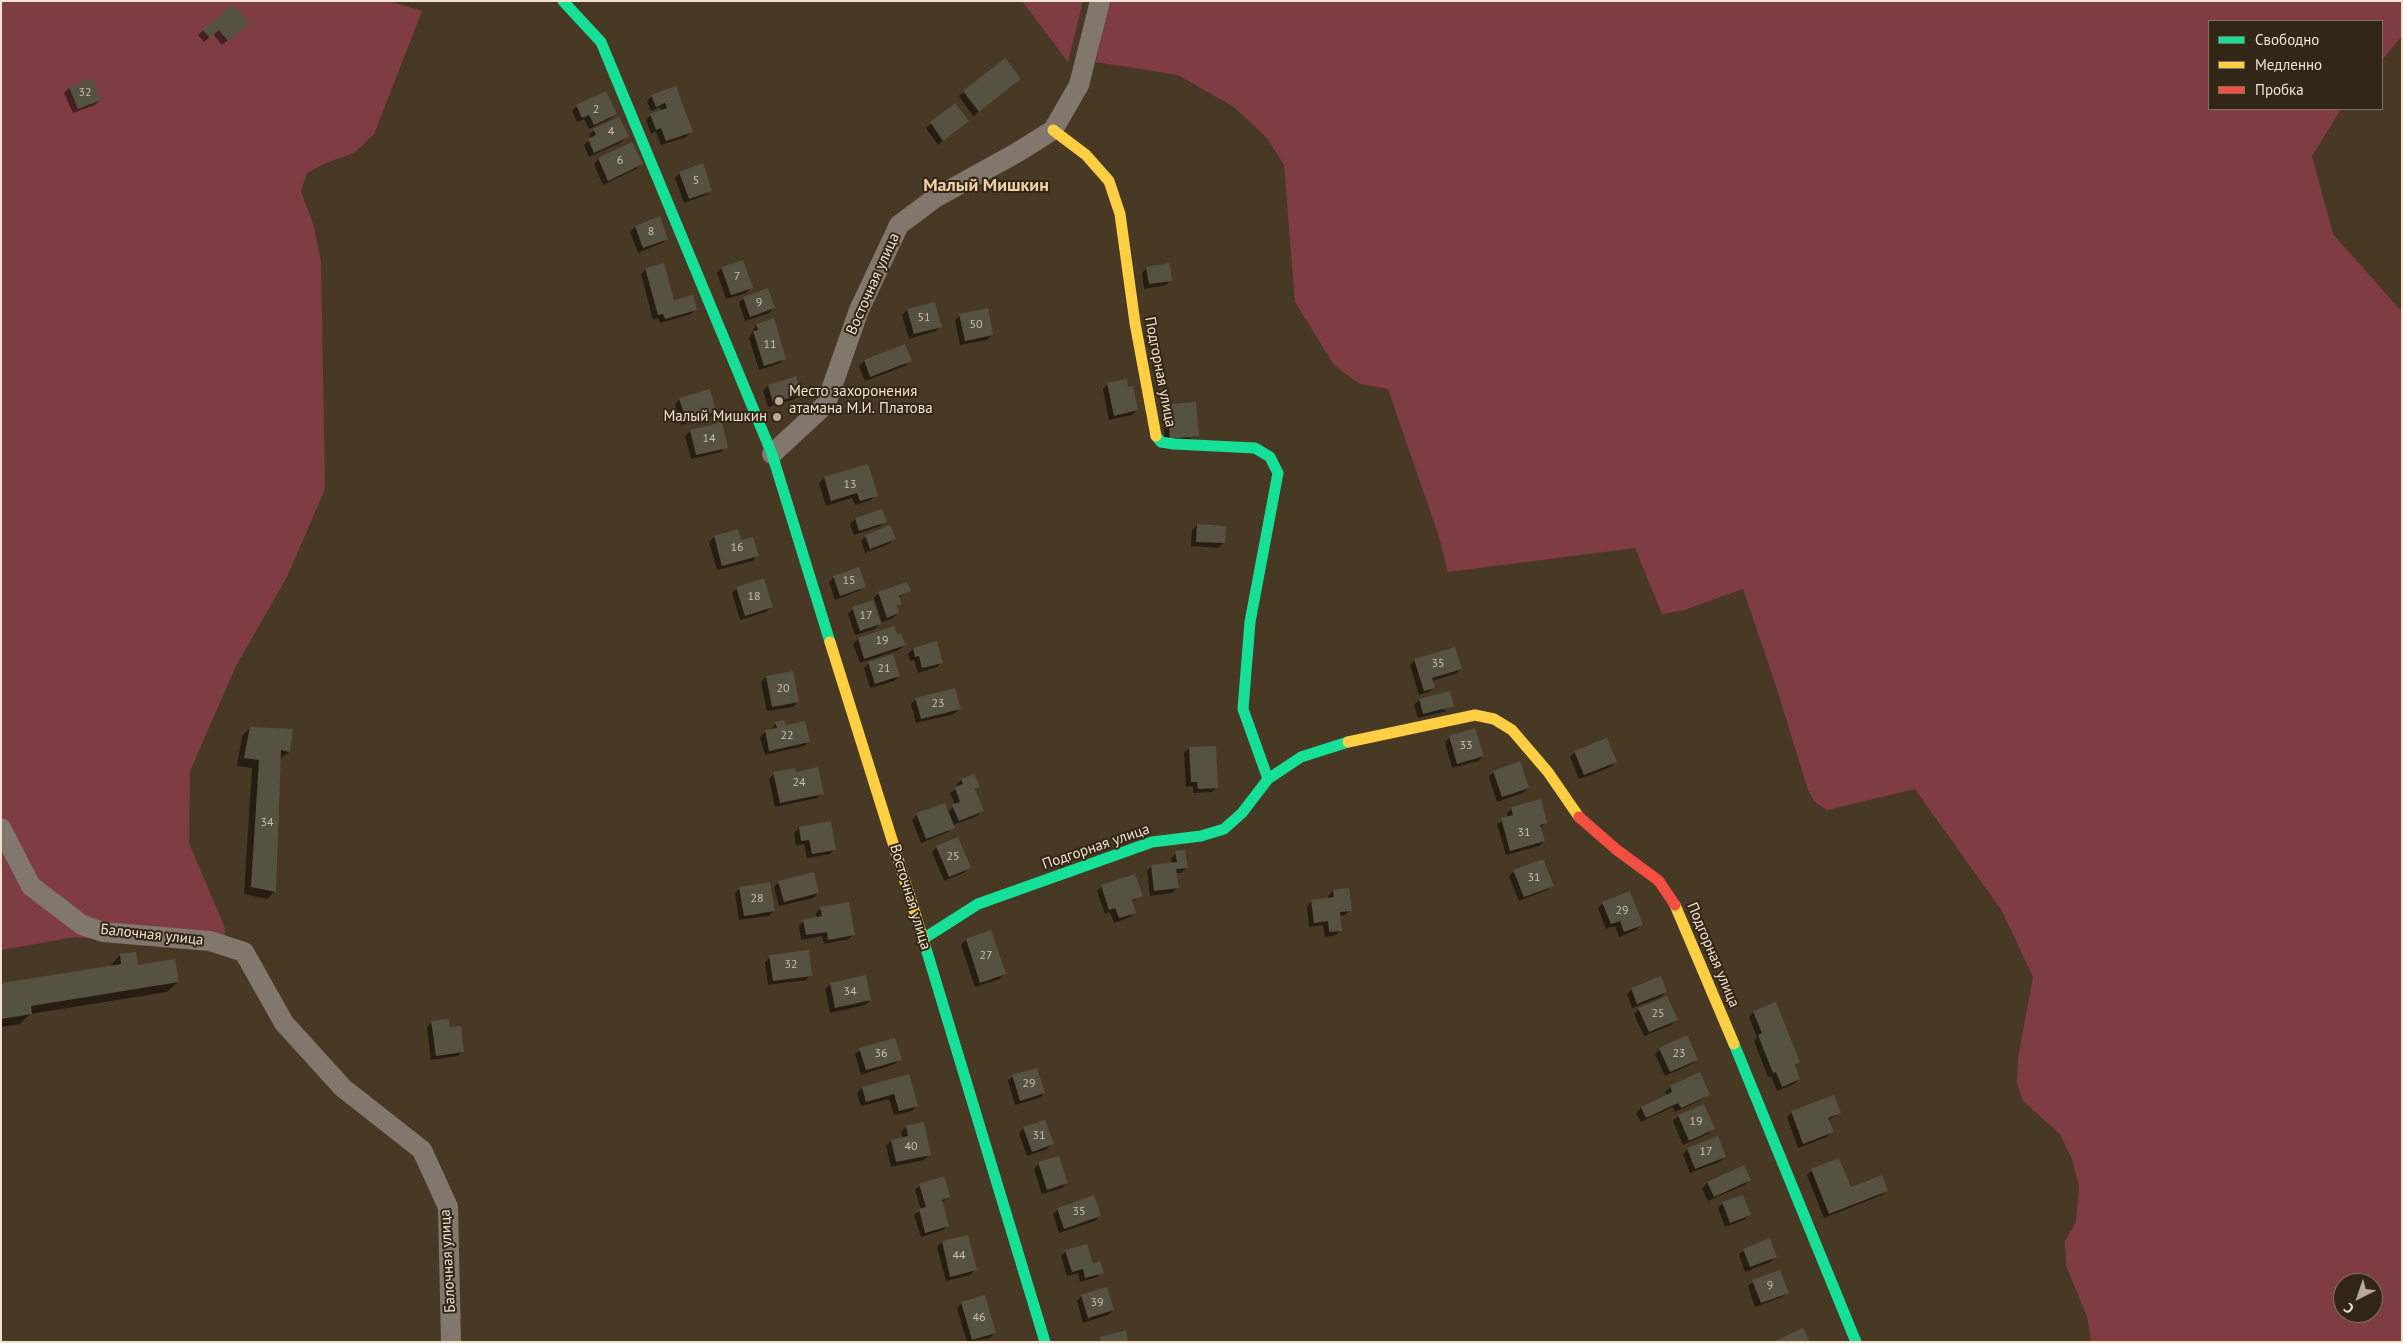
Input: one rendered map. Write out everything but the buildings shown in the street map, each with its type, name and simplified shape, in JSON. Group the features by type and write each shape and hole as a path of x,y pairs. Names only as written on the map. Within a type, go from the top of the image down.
{"street":[{"name":"Восточная улица","path":"563,1 601,42 772,454 923,939 1045,1342"},
{"name":"Восточная улица","path":"772,454 826,404 859,310 900,225 936,198 1053,130 1079,85 1100,1"},
{"name":"Подгорная улица","path":"1053,130 1086,155 1108,181 1120,214 1135,323 1154,434 1161,442 1174,444 1255,448 1270,458 1278,473 1250,622 1243,710 1268,779"},
{"name":"Подгорная улица","path":"923,939 978,904 1152,842 1201,836 1224,829 1242,813 1268,779 1300,757 1343,743 1475,715 1494,719 1512,730 1548,772 1576,814 1617,850 1659,881 1679,910 1856,1342"},
{"name":"Балочная улица","path":"1,828 32,886 82,925 103,932 210,941 244,952 284,1022 343,1088 422,1150 448,1207 451,1342"}],"shaded area":[{"path":"1,1 389,1 422,11 374,134 354,153 326,163 307,173 301,191 314,227 321,262 325,489 287,577 236,666 190,771 189,843 225,928 224,955 190,947 75,937 1,950"},
{"path":"1022,1 1083,1 1068,62"},
{"path":"1109,1 2402,1 2402,36 2383,59 2383,20 2208,20 2208,110 2340,110 2312,156 2333,234 2402,312 2402,1342 2091,1342 2087,1316 2066,1266 2065,1241 2076,1222 2079,1187 2072,1159 2060,1134 2023,1101 2017,1083 2018,1058 2033,977 2002,911 1915,789 1827,810 1815,802 1808,790 1776,686 1743,589 1684,610 1662,614 1635,548 1448,572 1439,537 1388,389 1360,384 1334,365 1295,302 1284,165 1267,138 1234,107 1178,75 1096,62"}],"traffic: fast":[{"path":"563,1 601,42 772,454 830,642"},
{"path":"1156,436 1161,442 1174,444 1255,448 1270,457 1278,473 1250,622 1243,709 1268,779"},
{"path":"923,939 978,904 1152,842 1201,836 1224,829 1242,813 1268,779 1301,757 1348,742"},
{"path":"924,942 1045,1342"},
{"path":"1734,1044 1856,1342"}],"traffic: slow":[{"path":"1053,130 1086,155 1109,181 1120,214 1135,323 1156,436"},
{"path":"830,642 924,942"},
{"path":"1348,742 1475,715 1494,719 1512,730 1548,772 1579,817"},
{"path":"1675,905 1734,1044"}],"traffic: jam":[{"path":"1579,817 1617,850 1659,881 1675,905"}],"place":[{"name":"Место захоронения атамана М.И. Платова","path":"779,401"},
{"name":"Малый Мишкин","path":"777,417"}],"district":[{"name":"Малый Мишкин","path":"986,186"}]}
